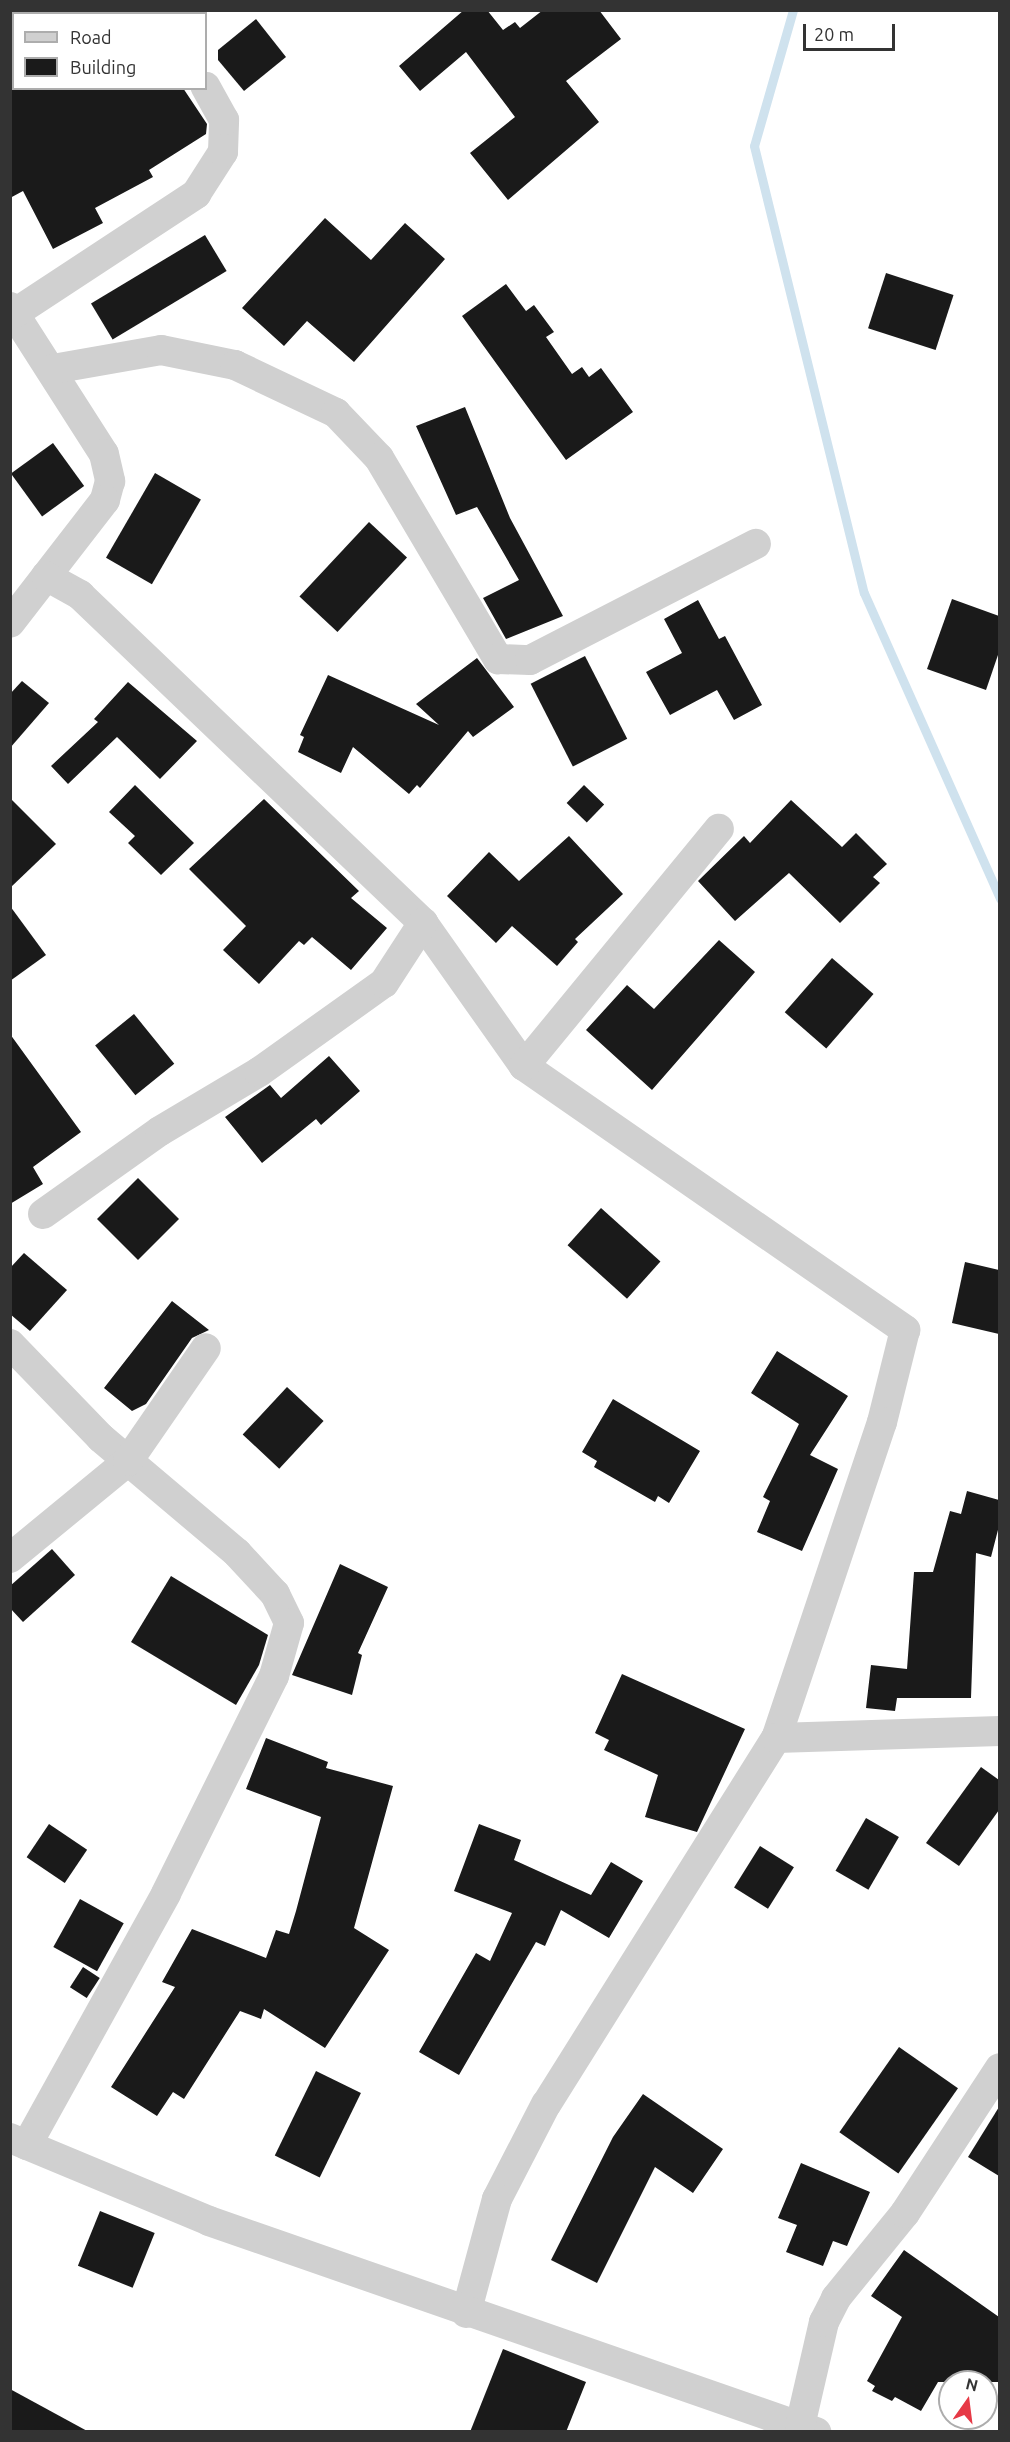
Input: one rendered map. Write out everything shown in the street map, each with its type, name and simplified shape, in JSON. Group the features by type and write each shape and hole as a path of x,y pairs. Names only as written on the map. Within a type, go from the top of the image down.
{"street":[{"path":"10,623 105,500 110,481 104,454 53,369 13,310 196,194 223,152 224,120 207,89"},
{"path":"53,369 161,350 235,365 336,413 379,458 498,659 530,660 756,544"},
{"path":"46,576 80,595 423,923 524,1066 905,1330 882,1422 776,1738 546,2104 497,2199 466,2313"},
{"path":"524,1066 719,829"},
{"path":"43,1214 160,1131 259,1072 384,983 423,923"},
{"path":"10,1344 128,1461 237,1553 275,1594 289,1623 274,1676 187,1852 19,2141 208,2221 466,2313 808,2429 824,2322 836,2298 905,2213 999,2068"},
{"path":"10,1558 128,1461 206,1348"},
{"path":"776,1738 999,1731"}],"building":[{"path":"464,10 487,10 503,30 515,22 520,28 543,10 599,10 621,39 566,81 599,122 508,200 470,153 515,117 466,52 420,91 399,66"},
{"path":"256,19 286,57 244,91 218,60 218,50"},
{"path":"10,88 12,90 184,90 207,124 206,134 149,170 153,177 95,208 103,223 53,249 23,191 10,198"},
{"path":"325,218 371,260 405,223 445,259 354,362 307,321 284,346 242,308"},
{"path":"205,235 227,271 113,340 91,304"},
{"path":"886,273 954,295 936,350 868,328"},
{"path":"506,284 526,311 534,305 554,332 546,337 572,374 582,367 589,377 601,368 633,412 566,460 462,316"},
{"path":"465,407 510,518 563,616 506,639 483,598 519,580 477,507 456,515 416,426"},
{"path":"53,443 84,486 42,516 11,474"},
{"path":"155,473 201,500 152,584 106,558"},
{"path":"369,522 407,557 337,632 299,597"},
{"path":"952,599 999,616 999,652 986,690 927,669"},
{"path":"698,600 719,639 725,636 762,705 734,720 717,690 670,715 646,672 682,653 664,619"},
{"path":"585,656 627,739 573,767 531,684"},
{"path":"477,658 514,707 473,737 468,731 420,788 417,785 409,794 353,747 341,773 298,752 304,737 300,735 328,675 439,725 416,704"},
{"path":"22,681 49,703 10,748 10,694"},
{"path":"128,682 197,741 160,779 117,737 68,784 51,766 98,722 94,719"},
{"path":"135,785 194,843 161,875 128,843 135,836 109,812"},
{"path":"584,785 604,804 587,822 567,803"},
{"path":"10,798 56,844 10,888"},
{"path":"264,799 359,891 351,898 387,928 351,970 312,937 304,945 299,941 259,984 223,950 246,926 189,869"},
{"path":"791,800 842,847 856,833 887,864 873,877 880,883 840,923 789,873 735,921 698,881 744,836 750,843"},
{"path":"569,836 623,894 575,939 578,942 557,966 512,926 496,943 447,896 489,852 519,881"},
{"path":"10,906 46,955 10,981"},
{"path":"719,940 755,972 652,1090 586,1030 627,985 654,1009"},
{"path":"832,958 874,994 826,1048 785,1012"},
{"path":"134,1014 174,1064 135,1095 95,1045"},
{"path":"10,1034 81,1132 33,1167 43,1184 10,1204"},
{"path":"329,1056 360,1091 321,1125 316,1119 262,1163 225,1117 270,1085 281,1098"},
{"path":"138,1178 179,1219 138,1260 97,1219"},
{"path":"601,1208 660,1262 627,1299 568,1245"},
{"path":"24,1253 67,1290 30,1331 10,1314 10,1268"},
{"path":"965,1262 999,1270 999,1334 952,1323"},
{"path":"172,1301 209,1330 192,1338 146,1404 132,1411 104,1388"},
{"path":"777,1351 848,1396 810,1455 838,1469 802,1551 757,1532 770,1501 763,1497 799,1424 751,1393"},
{"path":"287,1387 324,1421 279,1469 243,1435"},
{"path":"613,1399 700,1451 669,1503 658,1496 655,1502 594,1467 597,1461 582,1452"},
{"path":"967,1491 999,1500 999,1526 991,1557 976,1553 971,1698 897,1698 895,1711 866,1708 871,1665 907,1669 914,1572 933,1572 950,1511 961,1514"},
{"path":"52,1549 75,1575 23,1622 10,1608 10,1586"},
{"path":"340,1564 388,1587 358,1653 362,1655 352,1695 292,1675"},
{"path":"171,1576 268,1635 259,1665 236,1705 131,1642"},
{"path":"622,1674 745,1729 697,1832 645,1817 658,1775 604,1750 609,1740 595,1733"},
{"path":"266,1738 328,1762 326,1768 393,1786 354,1928 389,1950 325,2048 264,2009 261,2019 240,2011 184,2099 173,2092 157,2116 111,2087 175,1987 162,1982 192,1929 266,1958 276,1930 289,1934 296,1911 321,1817 246,1789"},
{"path":"981,1767 999,1780 999,1810 959,1866 926,1843"},
{"path":"866,1818 899,1837 868,1890 836,1871"},
{"path":"49,1824 87,1850 65,1883 27,1857"},
{"path":"479,1824 521,1840 514,1860 591,1895 611,1862 643,1881 609,1938 561,1910 545,1946 536,1942 459,2075 419,2052 476,1953 490,1961 512,1913 454,1891"},
{"path":"760,1846 794,1867 768,1909 734,1888"},
{"path":"80,1899 124,1923 97,1971 53,1947"},
{"path":"83,1967 100,1978 87,1998 70,1987"},
{"path":"899,2047 958,2088 898,2173 839,2132"},
{"path":"316,2071 361,2093 320,2177 275,2155"},
{"path":"643,2094 723,2149 693,2193 655,2167 597,2283 551,2260 613,2137"},
{"path":"999,2107 999,2176 968,2157"},
{"path":"801,2163 870,2192 847,2246 833,2241 823,2266 786,2252 797,2225 778,2218"},
{"path":"100,2211 155,2233 133,2288 78,2266"},
{"path":"904,2250 999,2317 999,2382 998,2370 938,2370 938,2382 921,2411 895,2397 892,2401 872,2391 875,2386 867,2381 902,2317 871,2296"},
{"path":"503,2349 586,2382 566,2432 470,2432"},
{"path":"10,2389 89,2432 10,2432"}],"waterway":[{"path":"793,10 754,146 864,593 1000,899"}]}
